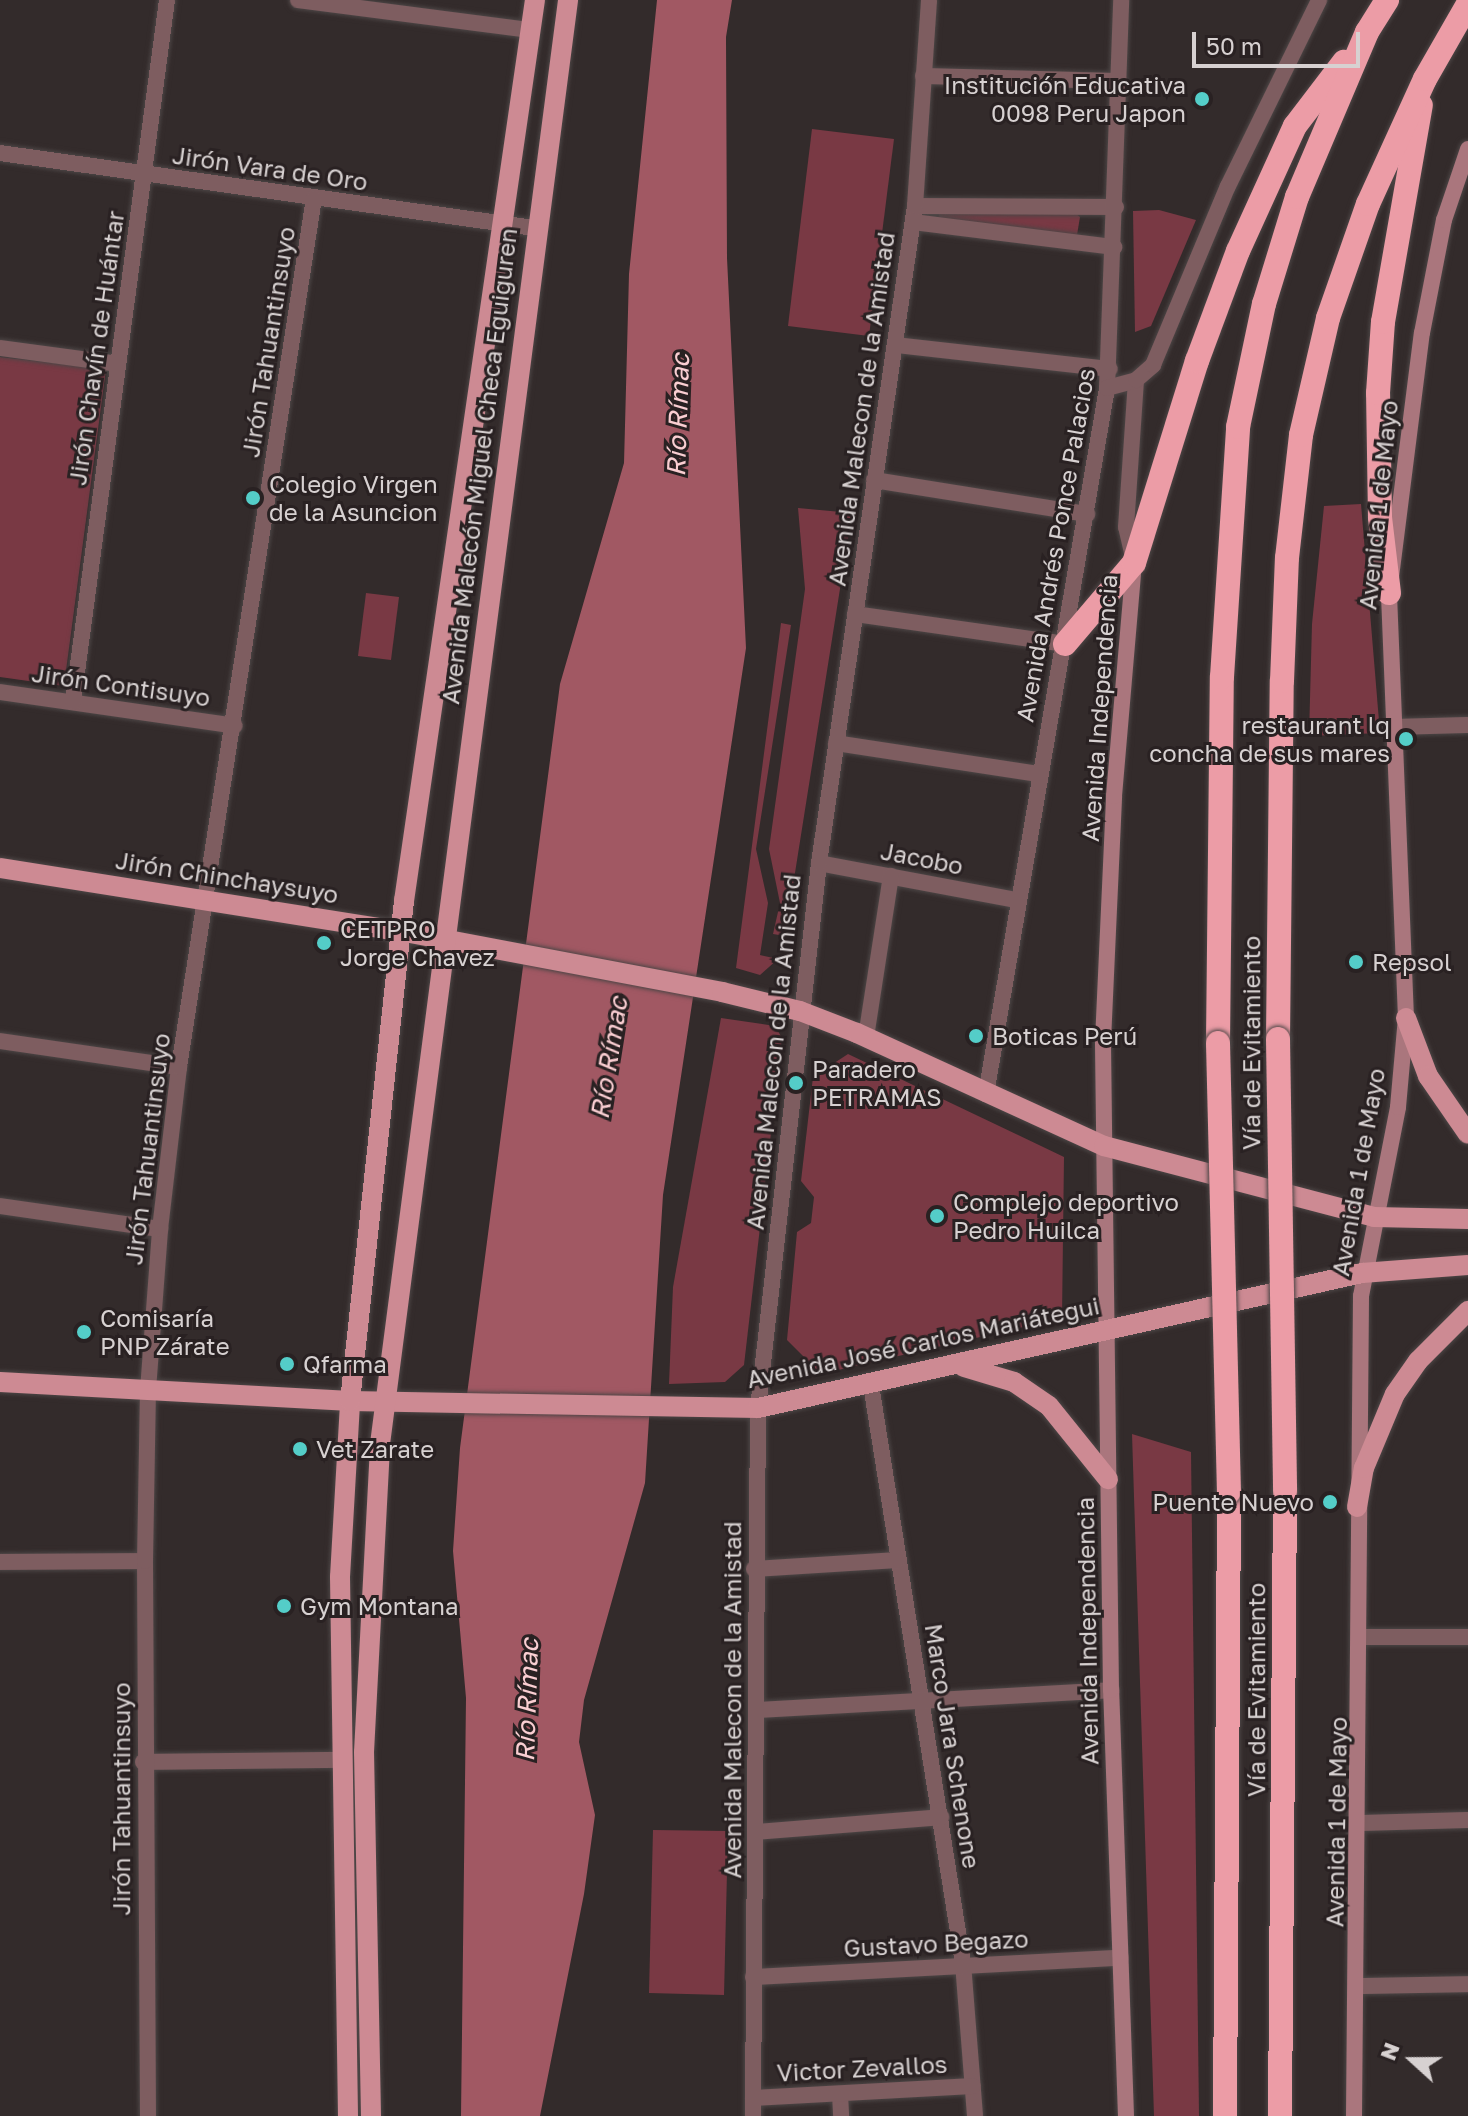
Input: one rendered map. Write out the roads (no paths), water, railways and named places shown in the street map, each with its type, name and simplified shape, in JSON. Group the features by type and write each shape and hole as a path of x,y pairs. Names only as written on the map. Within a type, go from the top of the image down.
{"highway":[{"name":"Vía de Evitamiento","path":"1225,2116 1229,1492 1218,1043 1223,661 1238,427 1264,304 1297,197 1367,32 1387,0"},
{"name":"Vía de Evitamiento","path":"1280,2116 1285,1491 1278,1039 1283,650 1301,435 1348,256 1425,79 1468,4"},
{"path":"1065,644 1134,563 1197,361 1263,193 1295,126 1367,32"},
{"path":"1389,593 1378,486 1378,393 1383,322 1425,79"}],"main road":[{"name":"Avenida Malecón Miguel Checa Eguiguren","path":"348,2116 340,1577 350,1401 400,931 499,223 535,0"},
{"name":"Avenida Malecón Miguel Checa Eguiguren","path":"371,2116 364,1752 384,1402 446,940 534,228 568,0"},
{"name":"Avenida 1 de Mayo","path":"1354,2116 1362,1637 1357,1507 1362,1273 1398,1107 1406,1018 1389,593 1422,333 1444,220 1468,149"},
{"name":"Avenida Independencia","path":"1126,2116 1111,1690 1103,1041 1114,796 1134,563"},
{"name":"Jirón Chinchaysuyo","path":"0,868 446,940"},
{"path":"446,940 722,992 800,1011 866,1037 1104,1146 1374,1217 1468,1219"},
{"path":"1406,1018 1428,1076 1468,1134"},
{"name":"Avenida José Carlos Mariátegui","path":"0,1382 350,1401 673,1409 758,1408 960,1366 1107,1329 1362,1273 1468,1265"},
{"path":"1357,1507 1369,1455 1395,1394 1418,1361 1468,1311"},
{"path":"960,1366 1014,1382 1049,1406 1108,1479"}],"street":[{"name":"Jirón Chavín de Huántar","path":"73,702 167,0"},
{"path":"298,0 530,30"},
{"name":"Avenida Malecon de la Amistad","path":"753,2116 757,1710 754,1569 758,1408 800,1011 819,863 914,214 929,0"},
{"name":"Avenida Andrés Ponce Palacios","path":"986,1094 1016,900 1065,644 1110,369 1121,0"},
{"path":"1107,388 1136,380 1153,365 1228,186 1319,0"},
{"path":"923,76 1119,81"},
{"name":"Jirón Vara de Oro","path":"0,153 534,228"},
{"name":"Jirón Tahuantinsuyo","path":"148,2116 143,1762 145,1561 148,1390 160,1229 179,1067 235,726 314,198"},
{"path":"914,214 1116,207"},
{"path":"914,214 1114,247"},
{"path":"896,345 1110,369"},
{"path":"0,348 118,364"},
{"name":"Avenida Independencia","path":"1134,563 1126,527 1136,380"},
{"path":"874,480 1087,514"},
{"path":"855,614 1065,644"},
{"name":"Jirón Contisuyo","path":"0,692 235,726"},
{"path":"1392,727 1468,725"},
{"path":"836,743 1039,774"},
{"name":"Jacobo","path":"819,863 1016,900"},
{"path":"866,1037 891,876"},
{"path":"0,1041 179,1067"},
{"path":"0,1206 160,1229"},
{"name":"Marco Jara Schenone","path":"871,1385 963,1963 975,2116"},
{"path":"754,1569 898,1560"},
{"path":"0,1562 145,1561"},
{"path":"1362,1637 1468,1637"},
{"path":"757,1710 1111,1690"},
{"path":"143,1762 341,1760"},
{"path":"756,1832 941,1817"},
{"path":"1360,1823 1468,1820"},
{"name":"Gustavo Begazo","path":"753,1977 963,1963 1121,1958"},
{"path":"1357,1986 1468,1984"},
{"name":"Victor Zevallos","path":"753,2098 973,2086"},
{"path":"840,2094 841,2116"}],"water":[{"name":"Río Rímac","path":"657,0 732,0 726,37 727,258 746,648 663,1195 645,1483 584,1700 579,1742 595,1815 584,1894 540,2116 461,2116 466,1698 453,1551 460,1448 560,684 624,463 629,274"}],"place":[{"name":"Institución Educativa 0098 Peru Japon","path":"1202,99"},
{"name":"Colegio Virgen de la Asuncion","path":"253,498"},
{"name":"restaurant lq concha de sus mares","path":"1406,739"},
{"name":"CETPRO Jorge Chavez","path":"324,943"},
{"name":"Repsol","path":"1356,962"},
{"name":"Boticas Perú","path":"976,1036"},
{"name":"Paradero PETRAMAS","path":"796,1083"},
{"name":"Complejo deportivo Pedro Huilca","path":"937,1216"},
{"name":"Comisaría PNP Zárate","path":"84,1332"},
{"name":"Qfarma","path":"287,1364"},
{"name":"Vet Zarate","path":"300,1449"},
{"name":"Puente Nuevo","path":"1330,1502"},
{"name":"Gym Montana","path":"284,1606"}]}
